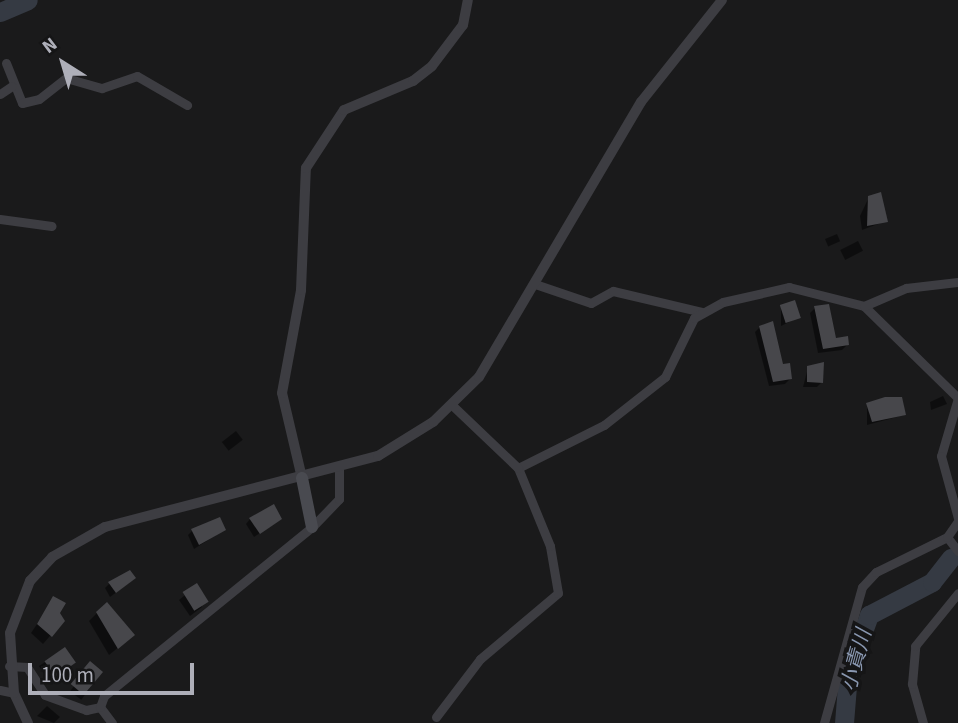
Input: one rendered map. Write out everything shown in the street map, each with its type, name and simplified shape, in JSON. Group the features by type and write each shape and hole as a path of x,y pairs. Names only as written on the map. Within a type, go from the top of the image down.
{"main road":[{"path":"302,478 312,527"}],"street":[{"path":"302,478 282,393 301,290 306,169 344,110 413,81 432,66 463,24 468,0"},
{"path":"28,723 14,693 9,666 18,605 37,573 75,540 339,468 410,438 452,405 479,377 641,103 722,0"},
{"path":"6,63 12,86 22,103 39,99 65,78 103,88 137,76 187,105"},
{"path":"0,94 12,86"},
{"path":"0,219 52,226"},
{"path":"864,306 906,288 958,282"},
{"path":"536,284 591,303 613,290 702,312 789,288 864,306 958,398 941,456 958,519 947,537 876,572 862,587 824,723"},
{"path":"518,468 604,425 665,377 702,312"},
{"path":"436,717 480,659 558,593 550,547 518,468 452,405"},
{"path":"100,707 104,696 160,648 208,616 312,527 339,499 339,468"},
{"path":"947,537 958,551"},
{"path":"923,723 912,684 915,646 958,593"},
{"path":"9,666 27,667 45,695 86,710 100,707"},
{"path":"0,690 14,693"},
{"path":"100,707 111,723"}],"building":[{"path":"881,192 888,222 867,226 868,196"},
{"path":"795,300 801,318 786,323 780,305"},
{"path":"829,304 836,338 848,336 849,345 823,349 814,306"},
{"path":"773,321 783,364 790,363 792,379 773,382 759,326"},
{"path":"824,362 823,383 807,382 807,366"},
{"path":"885,397 902,397 906,415 872,422 866,403"},
{"path":"274,504 282,519 260,534 249,518"},
{"path":"220,517 226,530 199,545 191,529"},
{"path":"130,570 136,578 116,593 108,582"},
{"path":"197,583 209,602 194,611 183,592"},
{"path":"53,596 66,603 60,613 65,621 52,637 37,624"},
{"path":"107,602 135,635 118,649 96,612"},
{"path":"65,647 76,663 55,677 45,661"},
{"path":"90,661 103,672 84,695 71,684"}],"waterway":[{"path":"0,12 28,0"},
{"name":"小責川","path":"844,723 848,673 869,615 932,582 951,558"}]}
